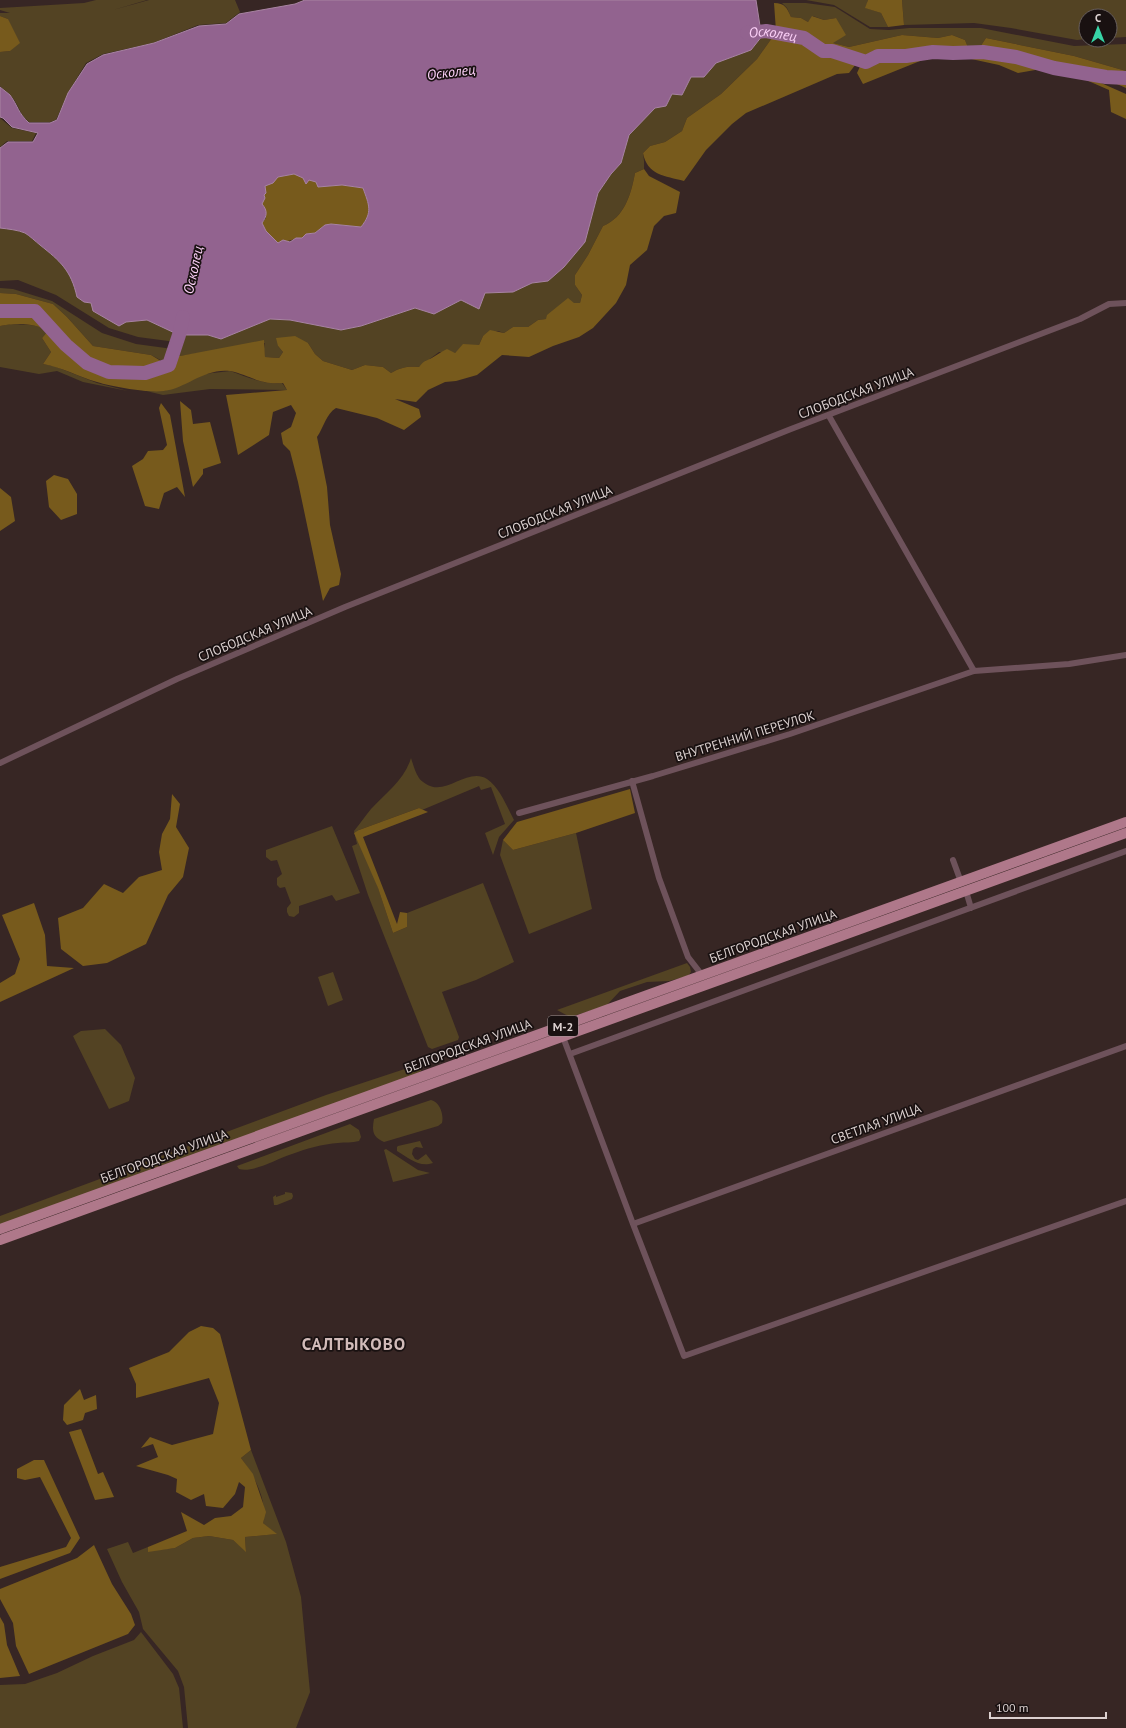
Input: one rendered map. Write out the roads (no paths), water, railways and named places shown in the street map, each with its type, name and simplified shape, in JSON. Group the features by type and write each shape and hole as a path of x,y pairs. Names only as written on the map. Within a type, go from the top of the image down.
{"main road":[{"name":"БЕЛГОРОДСКАЯ УЛИЦА","path":"0,1229 1126,822"},
{"name":"БЕЛГОРОДСКАЯ УЛИЦА","path":"0,1240 1126,833"}],"street":[{"name":"СЛОБОДСКАЯ УЛИЦА","path":"0,763 177,678 345,607 791,429 829,416 946,369 1080,319 1109,304 1126,303"},
{"path":"829,416 974,671"},
{"name":"ВНУТРЕННИЙ ПЕРЕУЛОК","path":"520,812 632,781 790,734 974,671 1070,664 1126,655"},
{"path":"632,781 659,878 688,957 702,975"},
{"path":"570,1054 1126,852"},
{"path":"953,860 961,882"},
{"path":"966,891 972,908"},
{"path":"563,1037 684,1356 1126,1201"},
{"name":"СВЕТЛАЯ УЛИЦА","path":"633,1224 1126,1046"}],"water":[{"path":"305,0 756,0 760,26 766,31 751,50 716,63 704,77 691,77 682,95 672,94 666,106 655,108 629,135 621,163 611,174 598,193 585,242 564,267 548,281 532,283 513,292 485,293 479,309 461,300 434,314 415,308 361,326 341,330 290,320 270,319 221,339 208,335 179,335 147,320 126,322 119,326 93,311 91,303 84,302 77,297 72,280 64,267 31,237 22,232 0,228 0,148 8,142 33,142 38,133 12,127 0,117 0,87 10,95 20,113 29,123 50,123 57,120 68,93 87,64 103,55 154,43 199,26 226,24 239,14 295,4","holes":["294,174 303,178 306,184 309,180 316,182 318,187 342,185 363,188 369,208 365,222 361,227 331,224 325,225 315,233 306,234 302,238 296,238 290,242 283,240 278,243 266,231 262,223 266,214 262,204 266,193 265,186 273,183 278,177"]}],"waterway":[{"name":"Осколец","path":"747,33 766,31 804,38 823,51 832,51 866,62 878,56 906,56 933,52 983,52 1016,57 1054,68 1106,77 1126,78"},
{"name":"Осколец","path":"0,311 35,311 66,345 87,363 109,372 145,373 169,365 183,317"}],"district":[{"name":"САЛТЫКОВО","path":"354,1344"}]}
